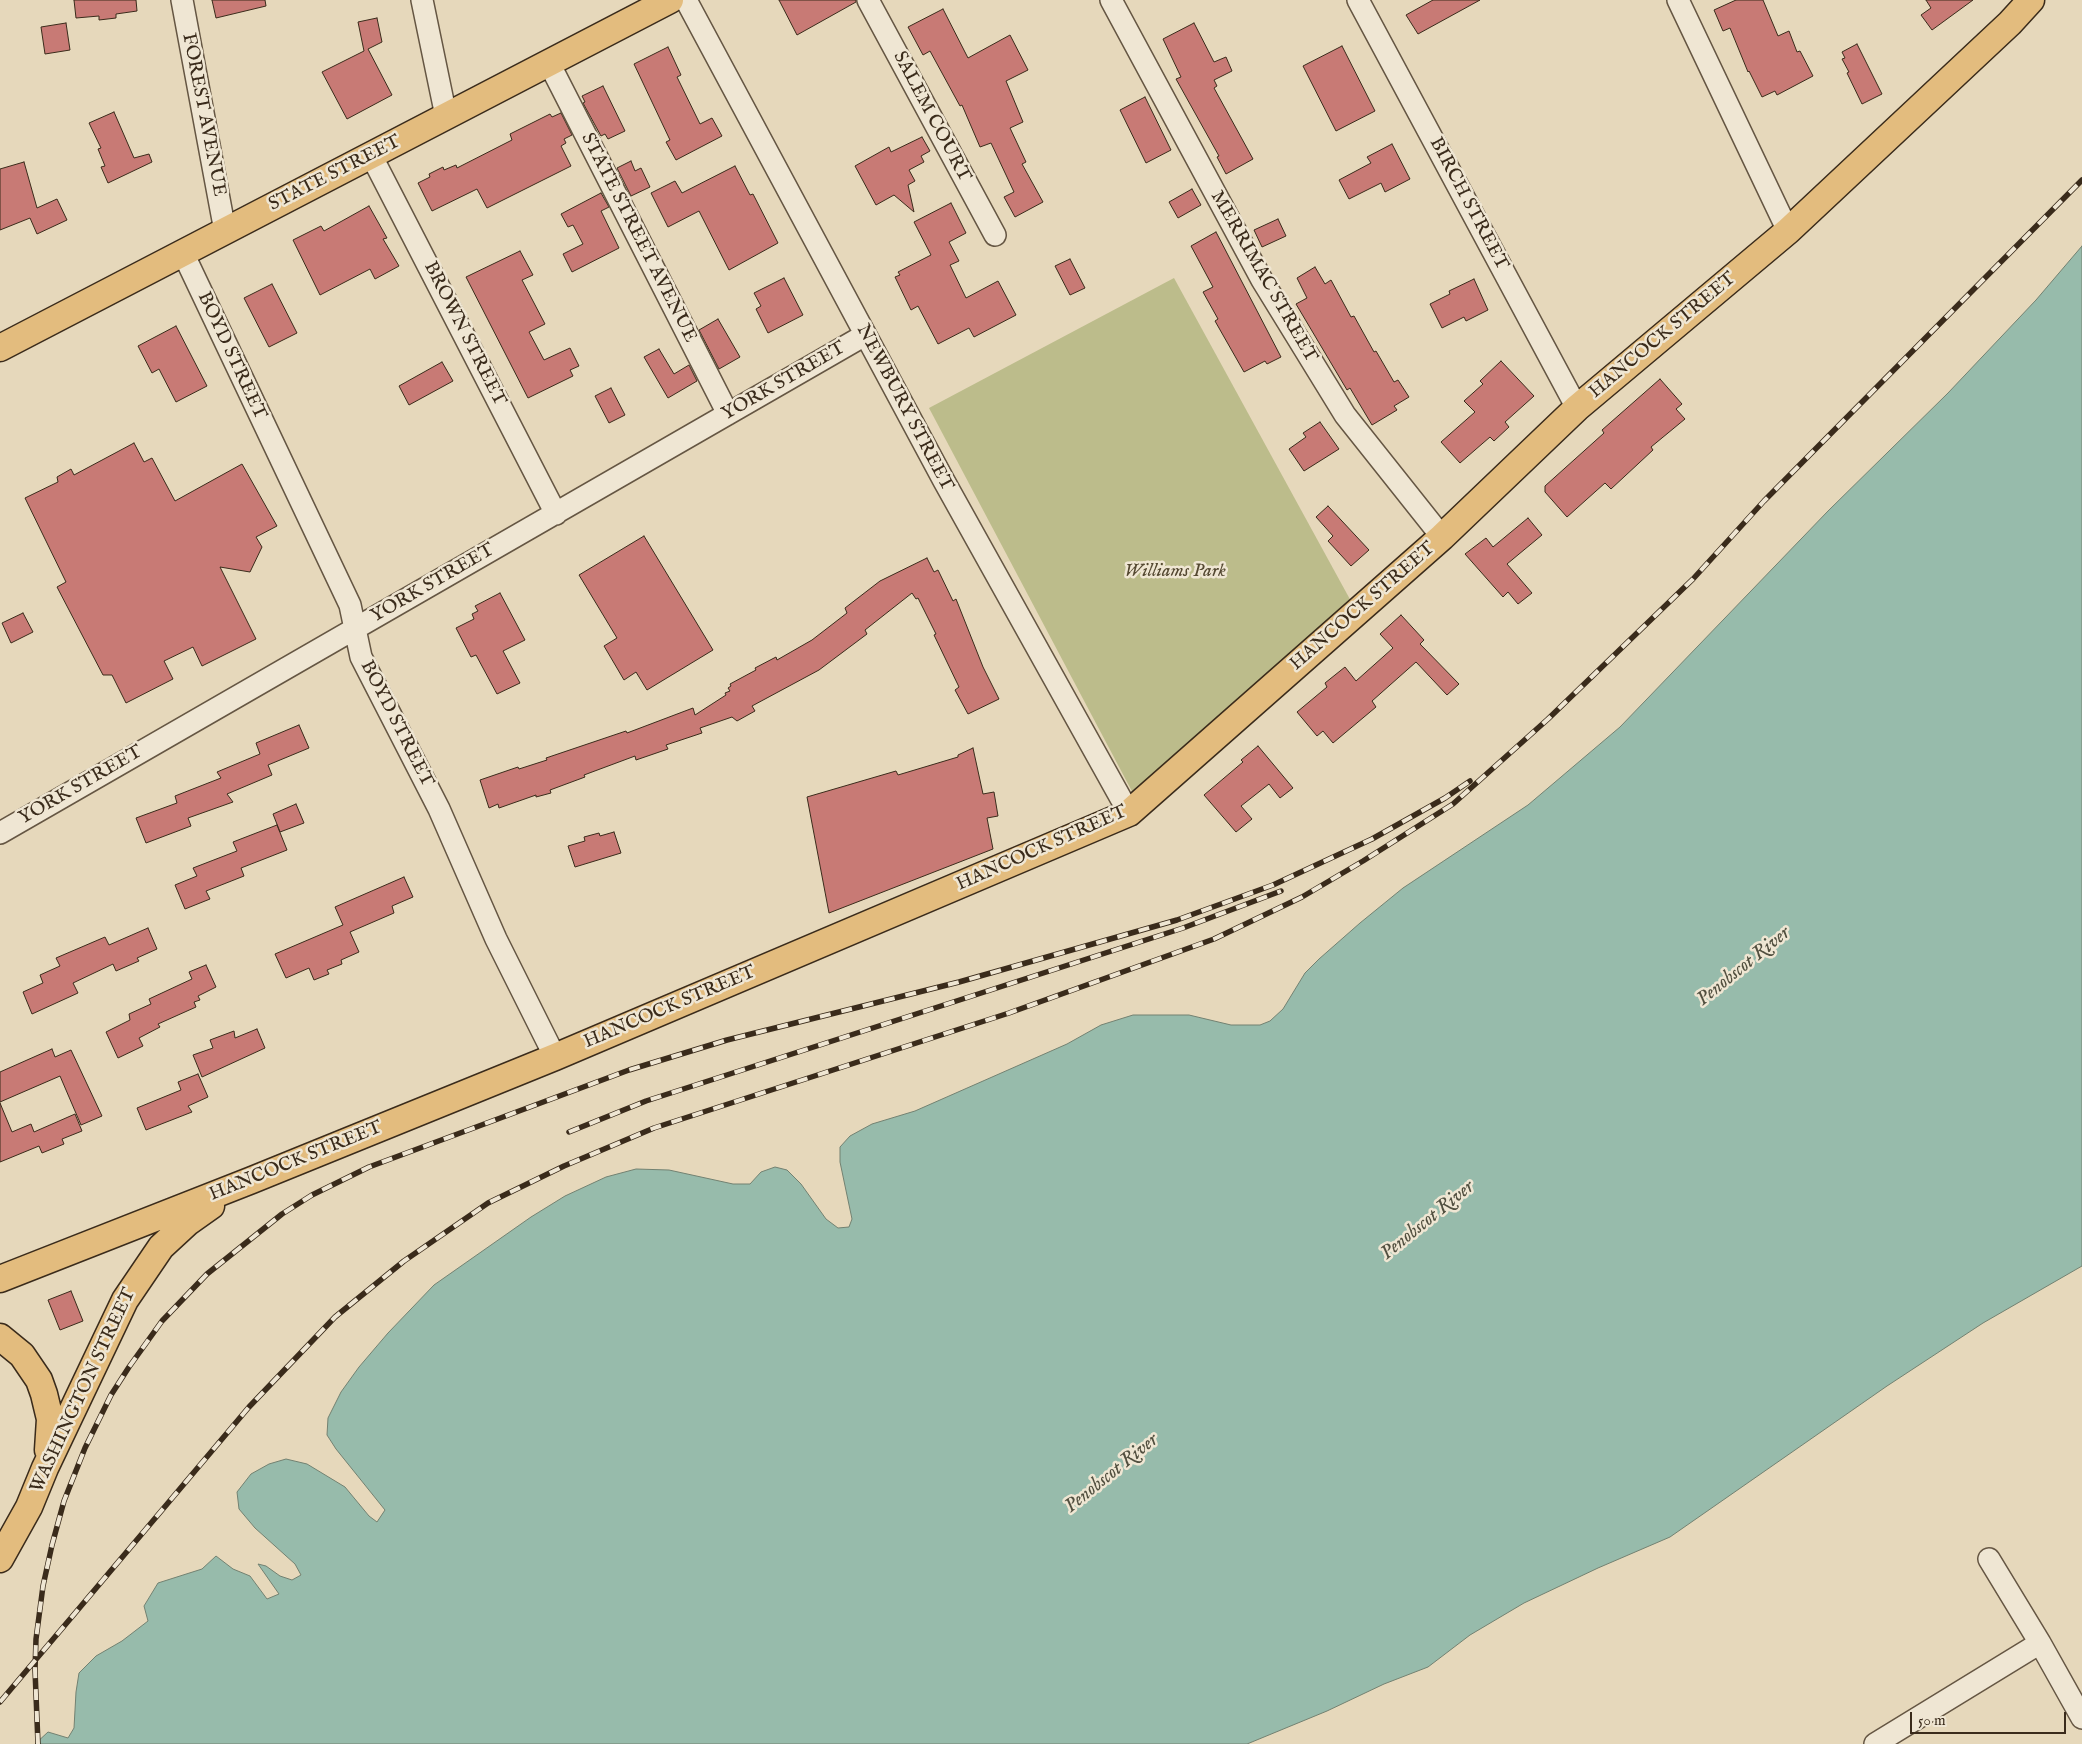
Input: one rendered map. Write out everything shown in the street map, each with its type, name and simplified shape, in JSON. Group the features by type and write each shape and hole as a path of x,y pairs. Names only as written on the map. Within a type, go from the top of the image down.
{"main road":[{"name":"STATE STREET","path":"0,348 670,0"},
{"name":"HANCOCK STREET","path":"0,1279 252,1180 555,1057 1129,813 1442,537 1577,408 1788,231 2010,23 2031,0"},
{"name":"WASHINGTON STREET","path":"0,1559 20,1524 112,1326 129,1293 149,1262 161,1247 188,1223 252,1180"},
{"path":"0,1337 11,1345 31,1366 44,1394 50,1419 45,1468"}],"street":[{"name":"FOREST AVENUE","path":"182,0 225,231"},
{"path":"422,0 446,116"},
{"name":"NEWBURY STREET","path":"686,0 944,481 1129,813"},
{"name":"SALEM COURT","path":"868,0 995,235"},
{"name":"MERRIMAC STREET","path":"1110,0 1262,280 1344,415 1442,537"},
{"name":"BIRCH STREET","path":"1358,0 1577,408"},
{"path":"1678,0 1788,231"},
{"name":"STATE STREET AVENUE","path":"549,63 728,414"},
{"name":"BROWN STREET","path":"371,155 556,514"},
{"name":"BOYD STREET","path":"182,253 350,605 361,657 439,809 496,939 555,1057"},
{"name":"YORK STREET","path":"0,833 865,335"},
{"path":"1989,1559 2040,1643 2082,1718"},
{"path":"1875,1744 2040,1643"}],"green space":[{"name":"Williams Park","path":"1174,278 1352,603 1135,797 929,408"}],"water":[{"name":"Penobscot River","path":"2082,246 2082,1266 1983,1323 1887,1386 1670,1537 1524,1603 1470,1635 1428,1667 1384,1684 1327,1711 1247,1744 35,1744 48,1732 68,1738 74,1728 79,1673 96,1656 122,1641 148,1621 144,1606 158,1583 202,1569 216,1556 233,1569 250,1576 267,1599 279,1594 258,1564 266,1566 280,1576 292,1580 301,1575 295,1564 255,1528 239,1509 237,1492 251,1474 269,1464 286,1459 307,1464 345,1487 369,1516 377,1522 385,1510 327,1435 328,1418 341,1392 388,1333 434,1285 531,1217 565,1196 606,1177 636,1169 669,1170 733,1184 750,1184 761,1172 775,1167 787,1170 801,1184 826,1219 838,1228 849,1227 852,1219 840,1162 840,1147 850,1136 872,1124 915,1111 1067,1044 1101,1025 1133,1015 1189,1015 1231,1025 1260,1025 1270,1021 1283,1009 1305,973 1360,923 1403,888 1528,805 1620,727 1828,511 1948,393 2036,300"}],"building":[{"path":"74,0 136,0 137,11 116,14 116,18 99,20 99,16 76,18"},
{"path":"212,0 265,0 266,6 216,18"},
{"path":"779,0 856,0 856,2 797,35"},
{"path":"1433,0 1480,0 1418,34 1406,15"},
{"path":"1736,0 1763,0 1778,36 1789,31 1797,52 1800,51 1813,76 1777,95 1775,91 1762,97 1748,72 1730,28 1723,31 1714,10"},
{"path":"1926,0 1973,0 1932,30 1921,15 1931,8"},
{"path":"943,9 968,58 1010,35 1028,70 1006,81 1023,122 1010,128 1026,162 1022,164 1043,202 1015,217 1004,197 1014,192 991,143 980,147 962,105 960,106 930,51 923,55 908,27"},
{"path":"377,18 382,42 368,49 392,95 347,119 322,72 364,51 358,22"},
{"path":"66,23 70,50 45,54 41,27"},
{"path":"1194,23 1214,62 1226,57 1232,71 1214,80 1217,86 1214,88 1253,159 1226,174 1217,157 1219,156 1176,79 1181,77 1163,39"},
{"path":"1857,44 1882,94 1862,104 1842,59 1845,58 1842,52"},
{"path":"1342,46 1375,111 1336,131 1303,66"},
{"path":"668,47 681,75 677,77 700,124 712,118 722,136 676,160 666,142 670,140 634,64"},
{"path":"603,86 625,131 608,139 605,134 601,136 583,103 585,102 582,96"},
{"path":"1145,97 1171,150 1146,163 1120,110"},
{"path":"114,112 134,158 149,154 152,162 108,183 101,167 105,166 98,149 101,148 89,123"},
{"path":"561,113 572,135 564,139 566,143 561,146 571,166 487,208 477,189 432,211 418,183 430,177 429,174 443,167 444,170 456,165 457,168 512,140 510,134 550,114 552,117"},
{"path":"922,137 930,151 921,156 924,162 909,170 915,181 908,185 914,212 894,195 876,205 855,166 889,147 891,152"},
{"path":"1392,144 1410,179 1385,192 1381,183 1349,199 1339,180 1371,163 1367,157"},
{"path":"631,161 635,171 641,168 650,187 631,196 617,168"},
{"path":"24,162 37,208 57,199 67,220 37,234 30,218 0,230 0,169"},
{"path":"735,166 750,195 753,194 778,243 729,270 699,211 668,227 651,193 675,181 682,193"},
{"path":"1192,189 1201,205 1178,218 1169,202"},
{"path":"601,193 609,207 601,211 619,248 572,272 563,254 583,244 573,225 568,227 561,214"},
{"path":"951,203 966,233 949,242 959,261 950,265 966,298 998,281 1016,315 974,337 969,328 938,344 918,306 911,310 895,277 900,275 898,272 931,255 914,222"},
{"path":"369,206 387,238 383,239 399,266 375,279 370,269 320,295 293,240 321,226 324,231"},
{"path":"1278,219 1286,236 1262,247 1254,230"},
{"path":"1216,232 1281,357 1267,364 1265,361 1244,372 1215,321 1218,319 1203,292 1213,287 1191,246"},
{"path":"520,251 533,275 522,280 545,324 529,332 544,360 570,348 579,366 570,370 573,376 528,398 466,277"},
{"path":"1070,259 1085,288 1070,295 1055,266"},
{"path":"1315,267 1325,284 1331,280 1351,317 1354,316 1374,352 1376,351 1394,382 1398,380 1409,397 1394,406 1397,410 1372,425 1350,388 1347,390 1296,304 1307,298 1297,278"},
{"path":"784,278 803,315 768,333 756,309 761,306 754,293"},
{"path":"1474,279 1488,310 1466,321 1464,317 1442,328 1430,304 1450,294 1449,291"},
{"path":"272,284 297,333 269,347 244,298"},
{"path":"718,319 740,357 719,369 699,330"},
{"path":"176,326 207,386 176,402 159,369 152,373 138,346"},
{"path":"659,349 674,374 689,365 697,381 668,398 644,357"},
{"path":"1501,361 1534,396 1505,422 1509,427 1494,441 1490,437 1460,463 1441,442 1475,412 1464,401 1483,384 1480,381"},
{"path":"442,362 453,381 409,405 399,386"},
{"path":"1660,379 1682,404 1676,409 1685,419 1651,447 1653,450 1611,489 1605,483 1567,517 1545,492 1545,486 1604,433 1602,430"},
{"path":"611,388 625,415 609,423 595,396"},
{"path":"1320,422 1339,449 1304,471 1289,449 1306,437 1303,433"},
{"path":"134,443 144,462 152,458 175,501 242,464 277,526 256,537 262,547 250,572 220,567 256,639 202,666 193,647 164,661 173,679 126,703 112,675 103,675 57,587 66,582 25,498 58,482 57,477 71,469 74,475"},
{"path":"1328,506 1369,550 1351,566 1328,541 1333,536 1316,517"},
{"path":"1528,518 1542,535 1507,564 1532,593 1518,604 1508,592 1503,597 1465,554 1486,538 1493,547"},
{"path":"644,536 713,650 647,690 636,672 624,680 604,646 617,638 579,575"},
{"path":"927,558 934,572 938,570 953,601 956,599 983,667 999,699 968,714 955,690 959,687 934,635 936,634 918,598 916,599 912,593 865,630 867,634 819,670 752,706 755,711 737,721 732,717 700,728 702,733 666,745 668,749 636,760 635,756 584,775 585,777 550,790 551,793 536,797 536,795 499,808 498,804 489,808 480,780 518,767 519,769 547,760 546,758 626,731 627,733 693,708 695,715 726,695 725,693 730,691 728,688 731,686 730,684 756,670 755,668 776,657 777,660 812,640 847,613 845,608 880,581"},
{"path":"500,593 525,640 503,651 520,683 497,694 476,655 471,657 456,628 474,619 472,614 478,611 475,606"},
{"path":"23,613 33,632 11,643 2,623"},
{"path":"1401,615 1424,640 1420,644 1459,684 1447,695 1416,662 1372,701 1376,707 1333,743 1323,731 1317,736 1297,712 1327,687 1325,683 1345,667 1356,681 1393,648 1380,634"},
{"path":"299,725 309,748 268,765 272,775 227,794 233,802 188,818 191,826 146,843 136,818 177,803 175,796 221,778 217,772 260,754 256,743"},
{"path":"1258,746 1293,788 1280,798 1269,784 1241,806 1252,819 1236,832 1204,795 1243,762 1241,760"},
{"path":"973,748 983,794 994,792 998,816 987,818 993,849 829,913 807,797 896,771 898,775 958,757 958,755"},
{"path":"296,804 304,823 280,832 273,814"},
{"path":"277,825 287,850 241,868 244,876 206,891 210,899 185,909 175,885 197,876 193,868 237,851 233,842"},
{"path":"614,832 621,853 575,867 568,846 585,841 584,837 599,833 600,836"},
{"path":"404,877 413,897 392,906 394,913 350,932 359,952 341,960 342,964 327,970 329,974 314,980 309,968 286,978 275,954 343,925 335,907"},
{"path":"148,928 157,949 137,958 139,961 116,971 113,964 73,983 78,993 32,1014 23,992 43,983 40,975 60,966 56,958 105,937 109,945"},
{"path":"206,965 216,987 198,996 200,1000 194,1002 196,1007 158,1024 160,1027 139,1038 143,1046 118,1058 106,1032 130,1020 129,1014 151,1004 149,999 192,979 189,972"},
{"path":"257,1029 265,1048 202,1077 193,1055 213,1048 210,1040 234,1031 235,1038"},
{"path":"52,1049 55,1057 71,1050 102,1116 81,1125 60,1076 0,1102 0,1072"},
{"path":"198,1074 208,1097 188,1106 192,1112 146,1130 137,1108 181,1090 178,1082"},
{"path":"0,1103 12,1132 31,1124 34,1132 75,1114 82,1131 62,1139 64,1144 42,1153 39,1146 0,1162"},
{"path":"71,1291 83,1321 60,1330 48,1300"}],"railway":[{"path":"0,1702 249,1407 335,1317 404,1261 488,1203 564,1166 654,1128 1009,1013 1214,939 1302,897 1453,804 1548,719 1693,579 1764,501 2082,180"},
{"path":"38,1744 35,1670 36,1639 43,1586 64,1501 85,1448 111,1395 162,1321 207,1274 282,1214 312,1195 369,1167 629,1070 727,1040 959,982 1177,920 1273,885 1372,839 1445,798 1470,781"},
{"path":"569,1132 646,1101 1183,928 1281,891"}]}
